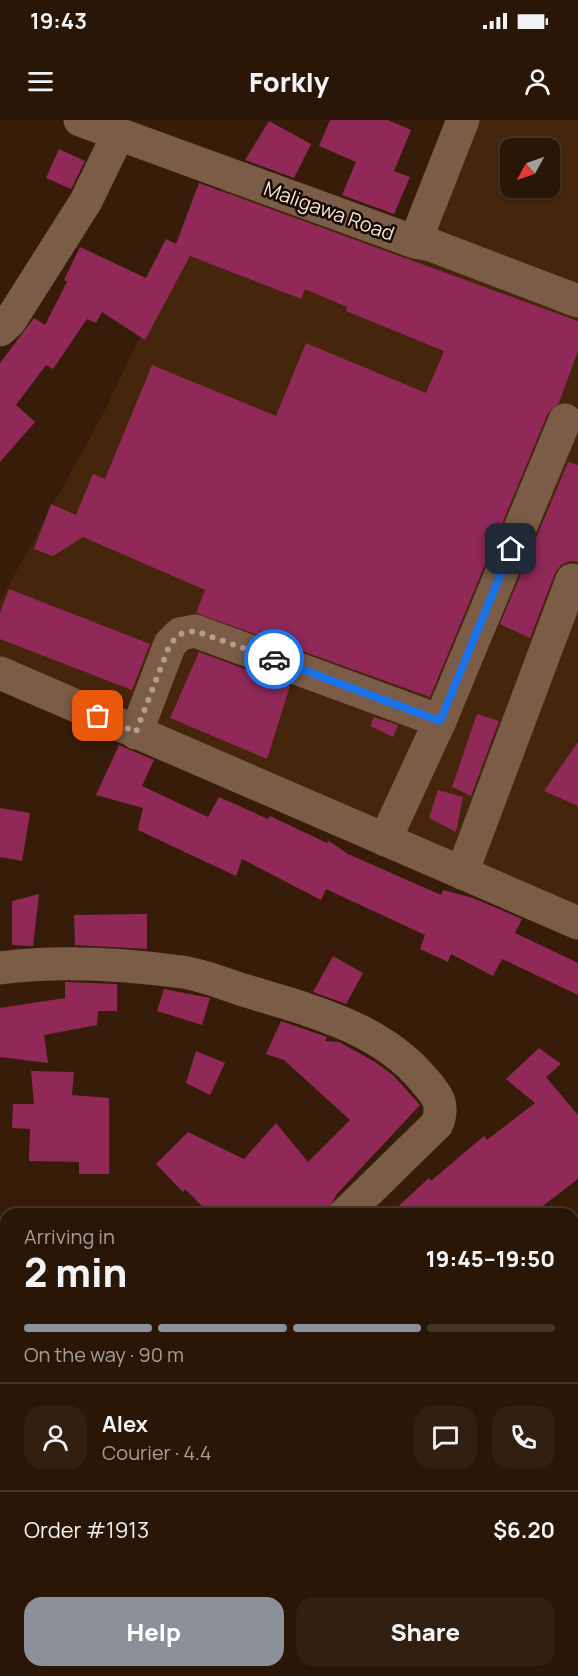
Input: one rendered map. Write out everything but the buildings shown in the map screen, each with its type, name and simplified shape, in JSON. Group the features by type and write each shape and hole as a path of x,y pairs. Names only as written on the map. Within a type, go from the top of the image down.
{"street":[{"name":"Maligawa Road","path":"80,120 415,242 431,245 578,301"},
{"path":"415,242 463,120"},
{"path":"0,330 10,321 86,201 118,135"},
{"path":"385,840 440,721 565,420"},
{"path":"462,873 572,580"},
{"path":"136,732 170,644 180,634 195,631 440,721"},
{"path":"0,673 578,923"},
{"path":"0,968 91,964 184,972 357,1028 385,1044 411,1063 440,1101 442,1112 437,1124 351,1208"}],"shaded area":[{"path":"477,120 578,120 578,919 0,658 0,601 104,412 204,201 223,190 434,238"}],"way so far":[{"path":"98,716 136,732 170,644 180,634 195,631 274,659"}],"route":[{"path":"274,659 440,721 511,549"}]}
